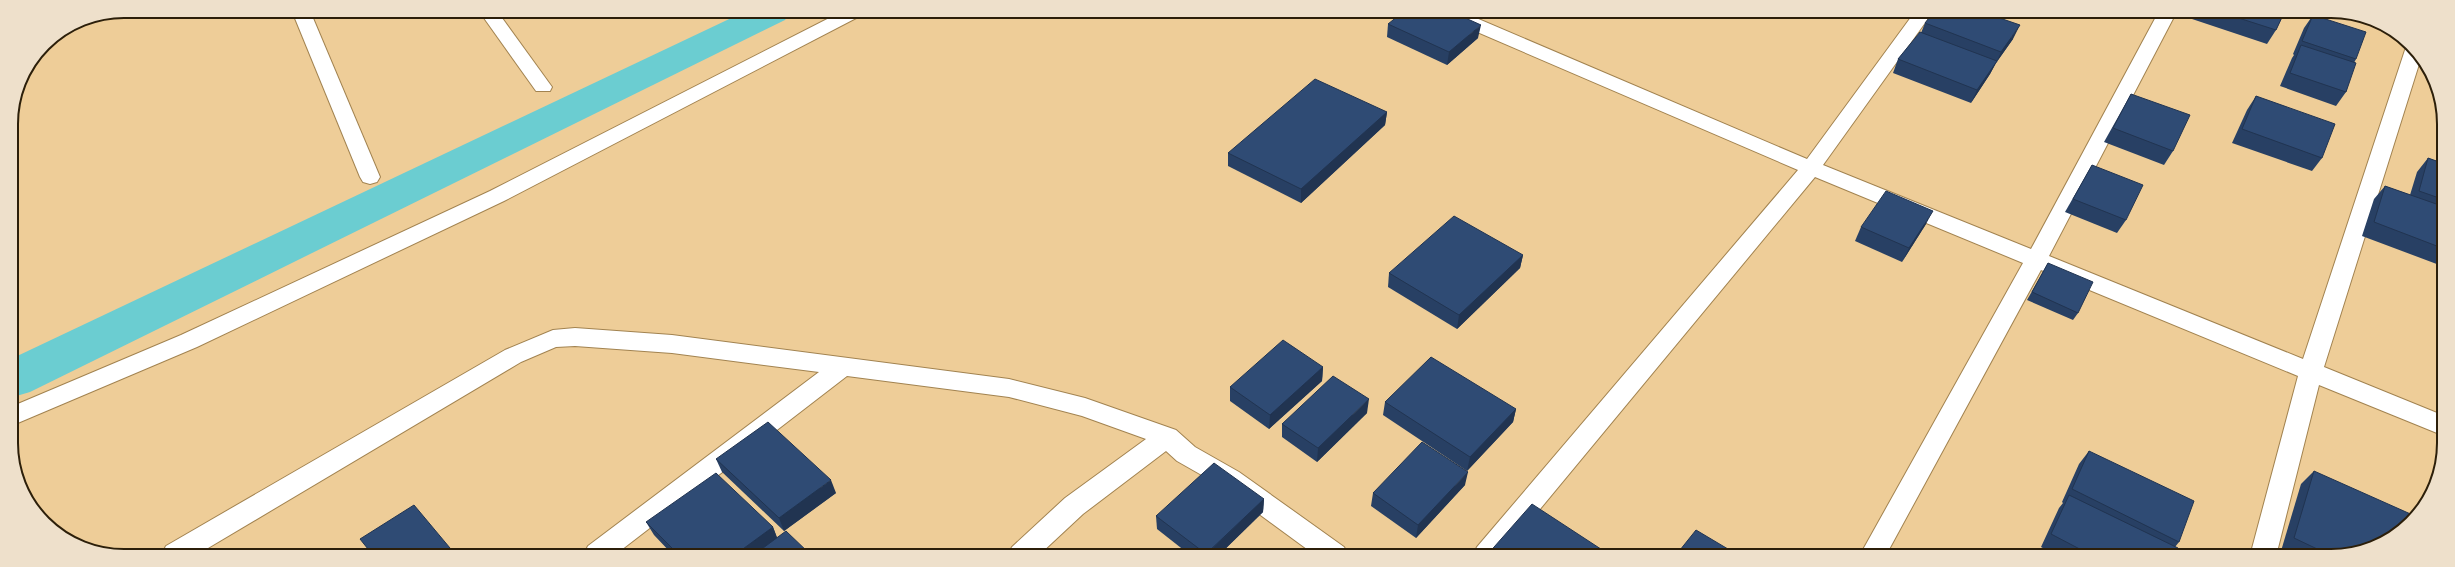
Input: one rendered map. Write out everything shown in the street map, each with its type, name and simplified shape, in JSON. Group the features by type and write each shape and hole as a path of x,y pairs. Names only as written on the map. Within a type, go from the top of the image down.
{"street":[{"path":"304,18 370,177"},
{"path":"493,18 543,87"},
{"path":"18,414 189,341 497,196 842,18"},
{"path":"1461,18 1811,168 2310,373 2437,423"},
{"path":"1491,549 1811,168 1919,18"},
{"path":"1876,549 2036,260 2164,18"},
{"path":"2264,549 2310,373 2412,56"},
{"path":"184,549 513,356 553,339 575,337 672,344 1009,388 1085,407 1167,438 1186,454 1230,479 1327,549"},
{"path":"604,549 843,366"},
{"path":"1027,549 1074,506 1167,438"}],"building":[{"path":"1396,18 1465,18 1481,25 1449,52 1388,24"},
{"path":"1929,18 2000,18 2020,25 2001,52 1925,23"},
{"path":"2239,18 2282,18 2276,30"},
{"path":"2312,18 2322,18 2366,32 2356,59 2302,41"},
{"path":"1920,32 1997,61 1977,90 1898,59"},
{"path":"2301,45 2356,63 2346,92 2290,73"},
{"path":"1315,79 1387,112 1301,189 1228,153"},
{"path":"2131,94 2190,115 2173,151 2113,128"},
{"path":"2256,96 2335,124 2322,158 2242,129"},
{"path":"2428,158 2437,161 2437,197 2419,191"},
{"path":"2092,165 2143,185 2126,220 2073,199"},
{"path":"2385,186 2437,204 2437,246 2374,222"},
{"path":"1886,191 1933,211 1909,248 1861,227"},
{"path":"1454,216 1523,255 1459,315 1389,273"},
{"path":"2048,263 2093,282 2078,313 2032,292"},
{"path":"1283,340 1323,367 1270,415 1230,387"},
{"path":"1431,357 1516,409 1470,457 1385,402"},
{"path":"1333,376 1369,399 1318,448 1282,424"},
{"path":"768,422 831,480 779,518 716,459"},
{"path":"1422,442 1468,472 1418,525 1373,493"},
{"path":"2089,451 2194,501 2179,542 2072,489"},
{"path":"1214,463 1264,499 1211,549 1199,549 1156,516"},
{"path":"2314,471 2410,514 2401,523 2378,538 2352,547 2317,549 2294,538"},
{"path":"716,473 773,527 743,549 673,549 646,522"},
{"path":"2069,495 2178,548 2080,549 2051,534"},
{"path":"1532,504 1601,549 1492,549"},
{"path":"414,505 451,549 368,549 360,539"},
{"path":"1696,530 1728,549 1681,549"},
{"path":"786,531 805,549 762,549"}],"waterway":[{"path":"18,377 760,18"}]}
